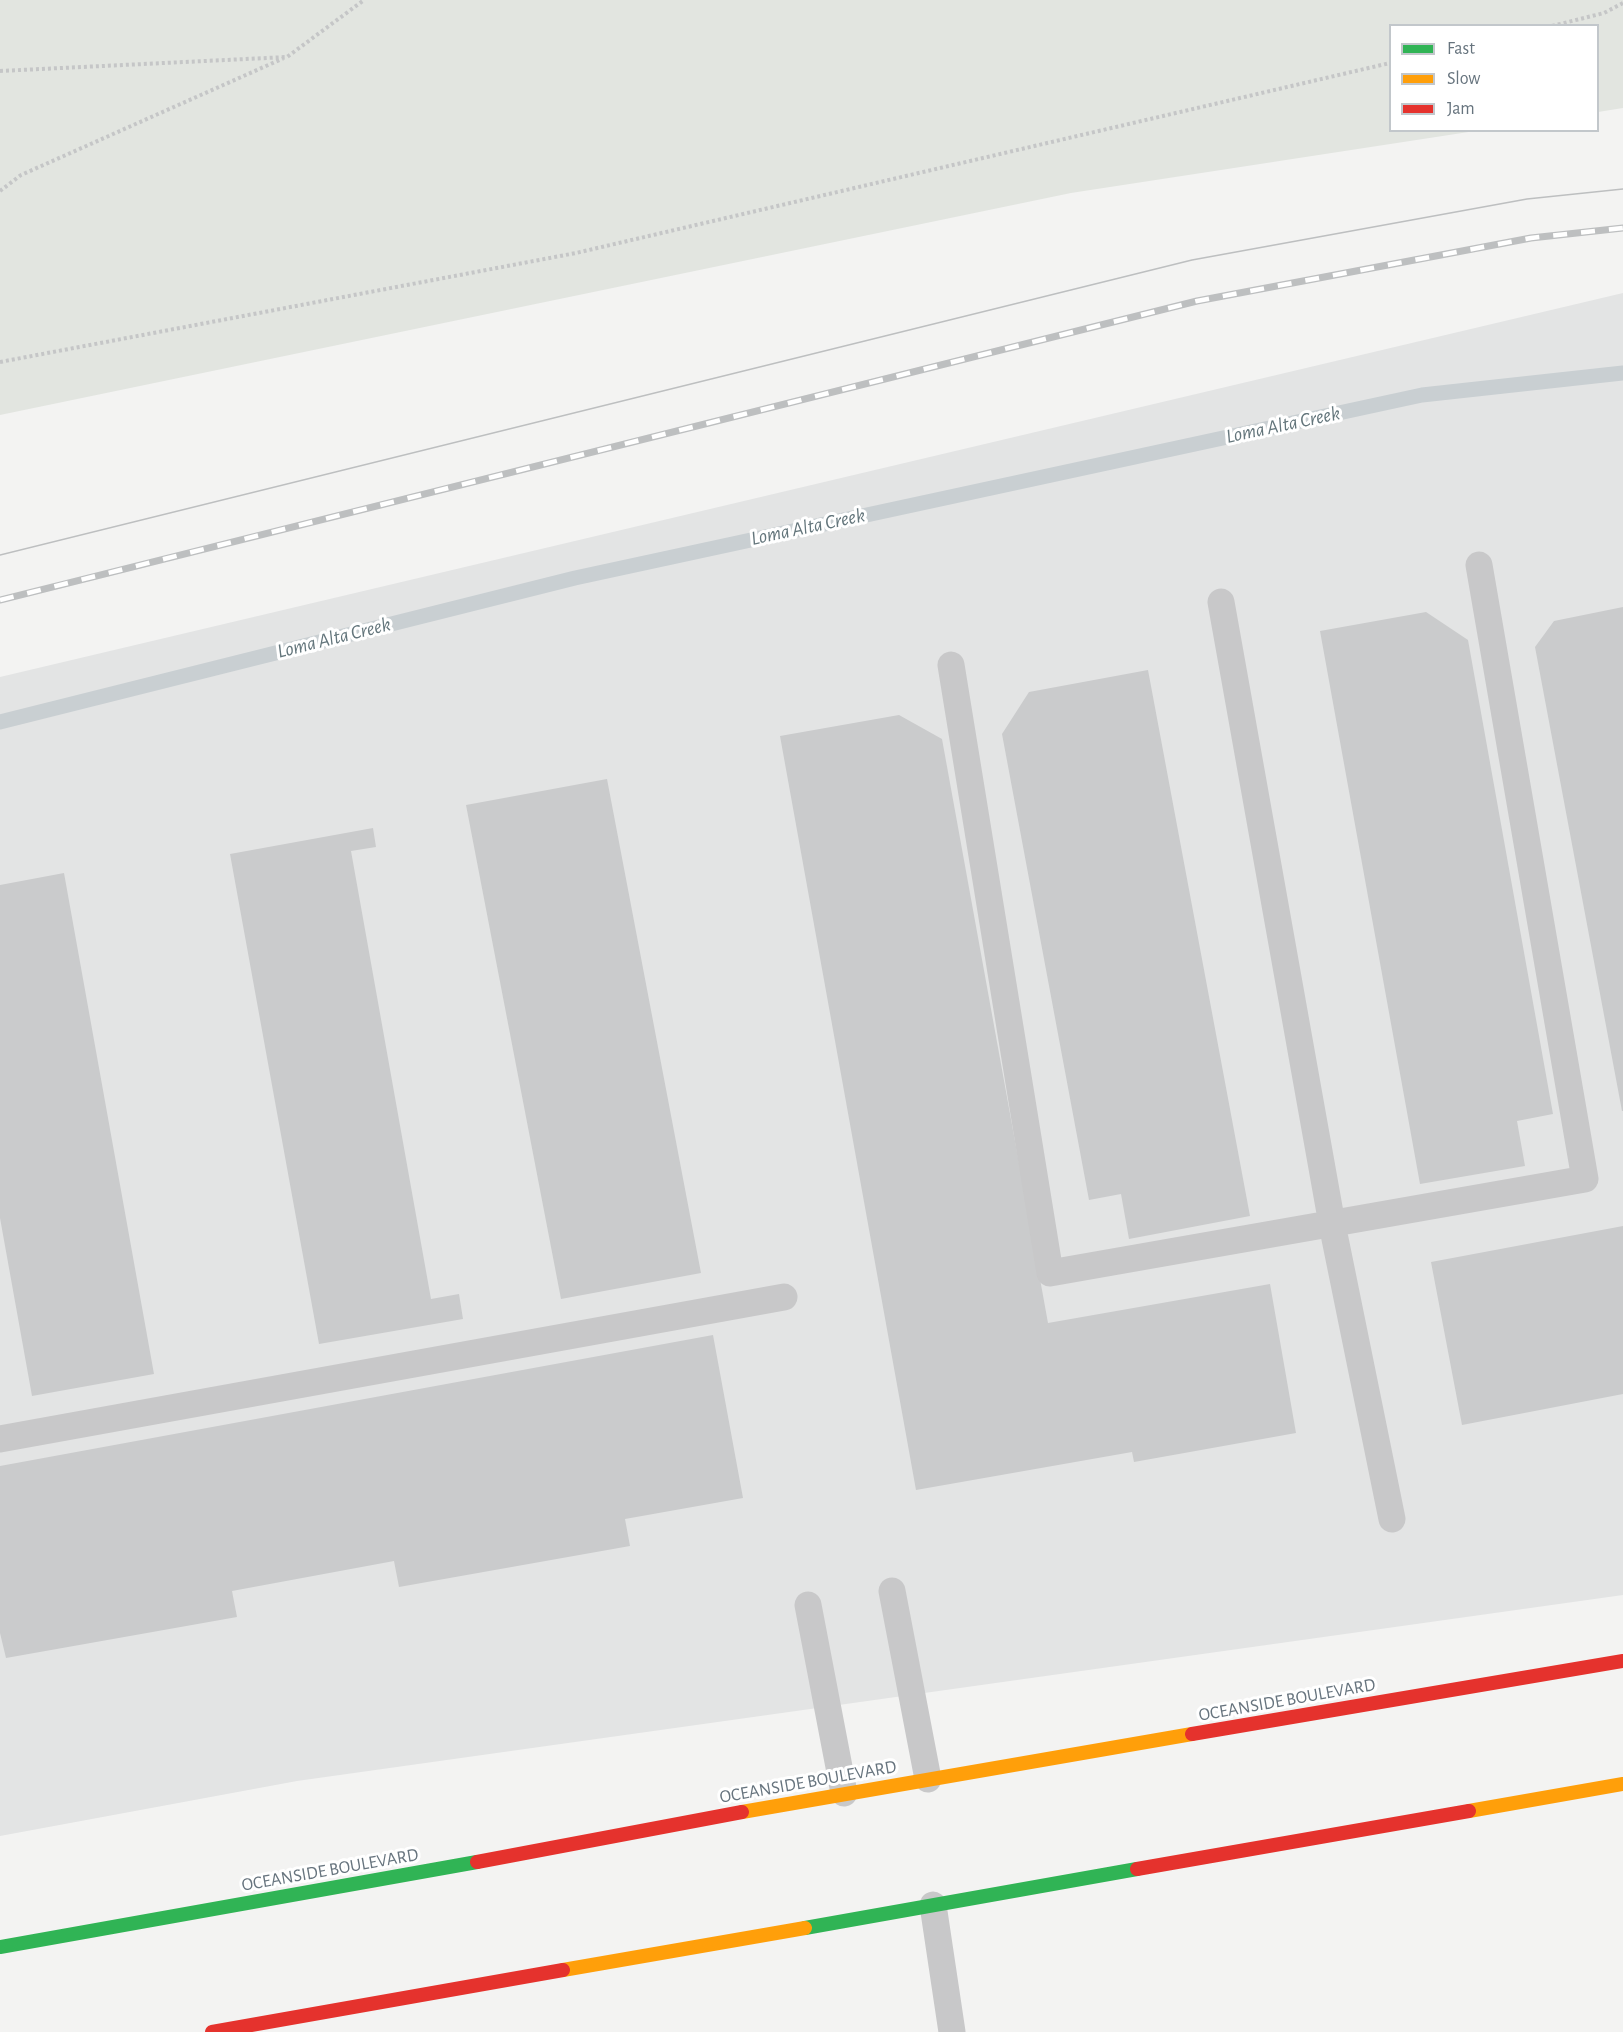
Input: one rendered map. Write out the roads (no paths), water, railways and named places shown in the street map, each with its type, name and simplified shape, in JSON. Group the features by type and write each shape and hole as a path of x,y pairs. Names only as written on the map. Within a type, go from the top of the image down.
{"main road":[{"name":"OCEANSIDE BOULEVARD","path":"0,1947 844,1793 1623,1661"},
{"path":"212,2032 1623,1784"}],"lane":[{"path":"951,665 1050,1273 1585,1179 1479,565"},
{"path":"1221,602 1332,1224 1392,1518"},
{"path":"0,1439 784,1297"},
{"path":"892,1591 928,1779"},
{"path":"808,1605 844,1793"},
{"path":"933,1905 952,2032"}],"waterway":[{"name":"Loma Alta Creek","path":"0,722 575,578 1422,395 1623,373"}],"tram line":[{"path":"0,555 1192,260 1527,199 1623,189"}],"railway":[{"path":"0,600 1197,301 1531,238 1623,228"}]}
